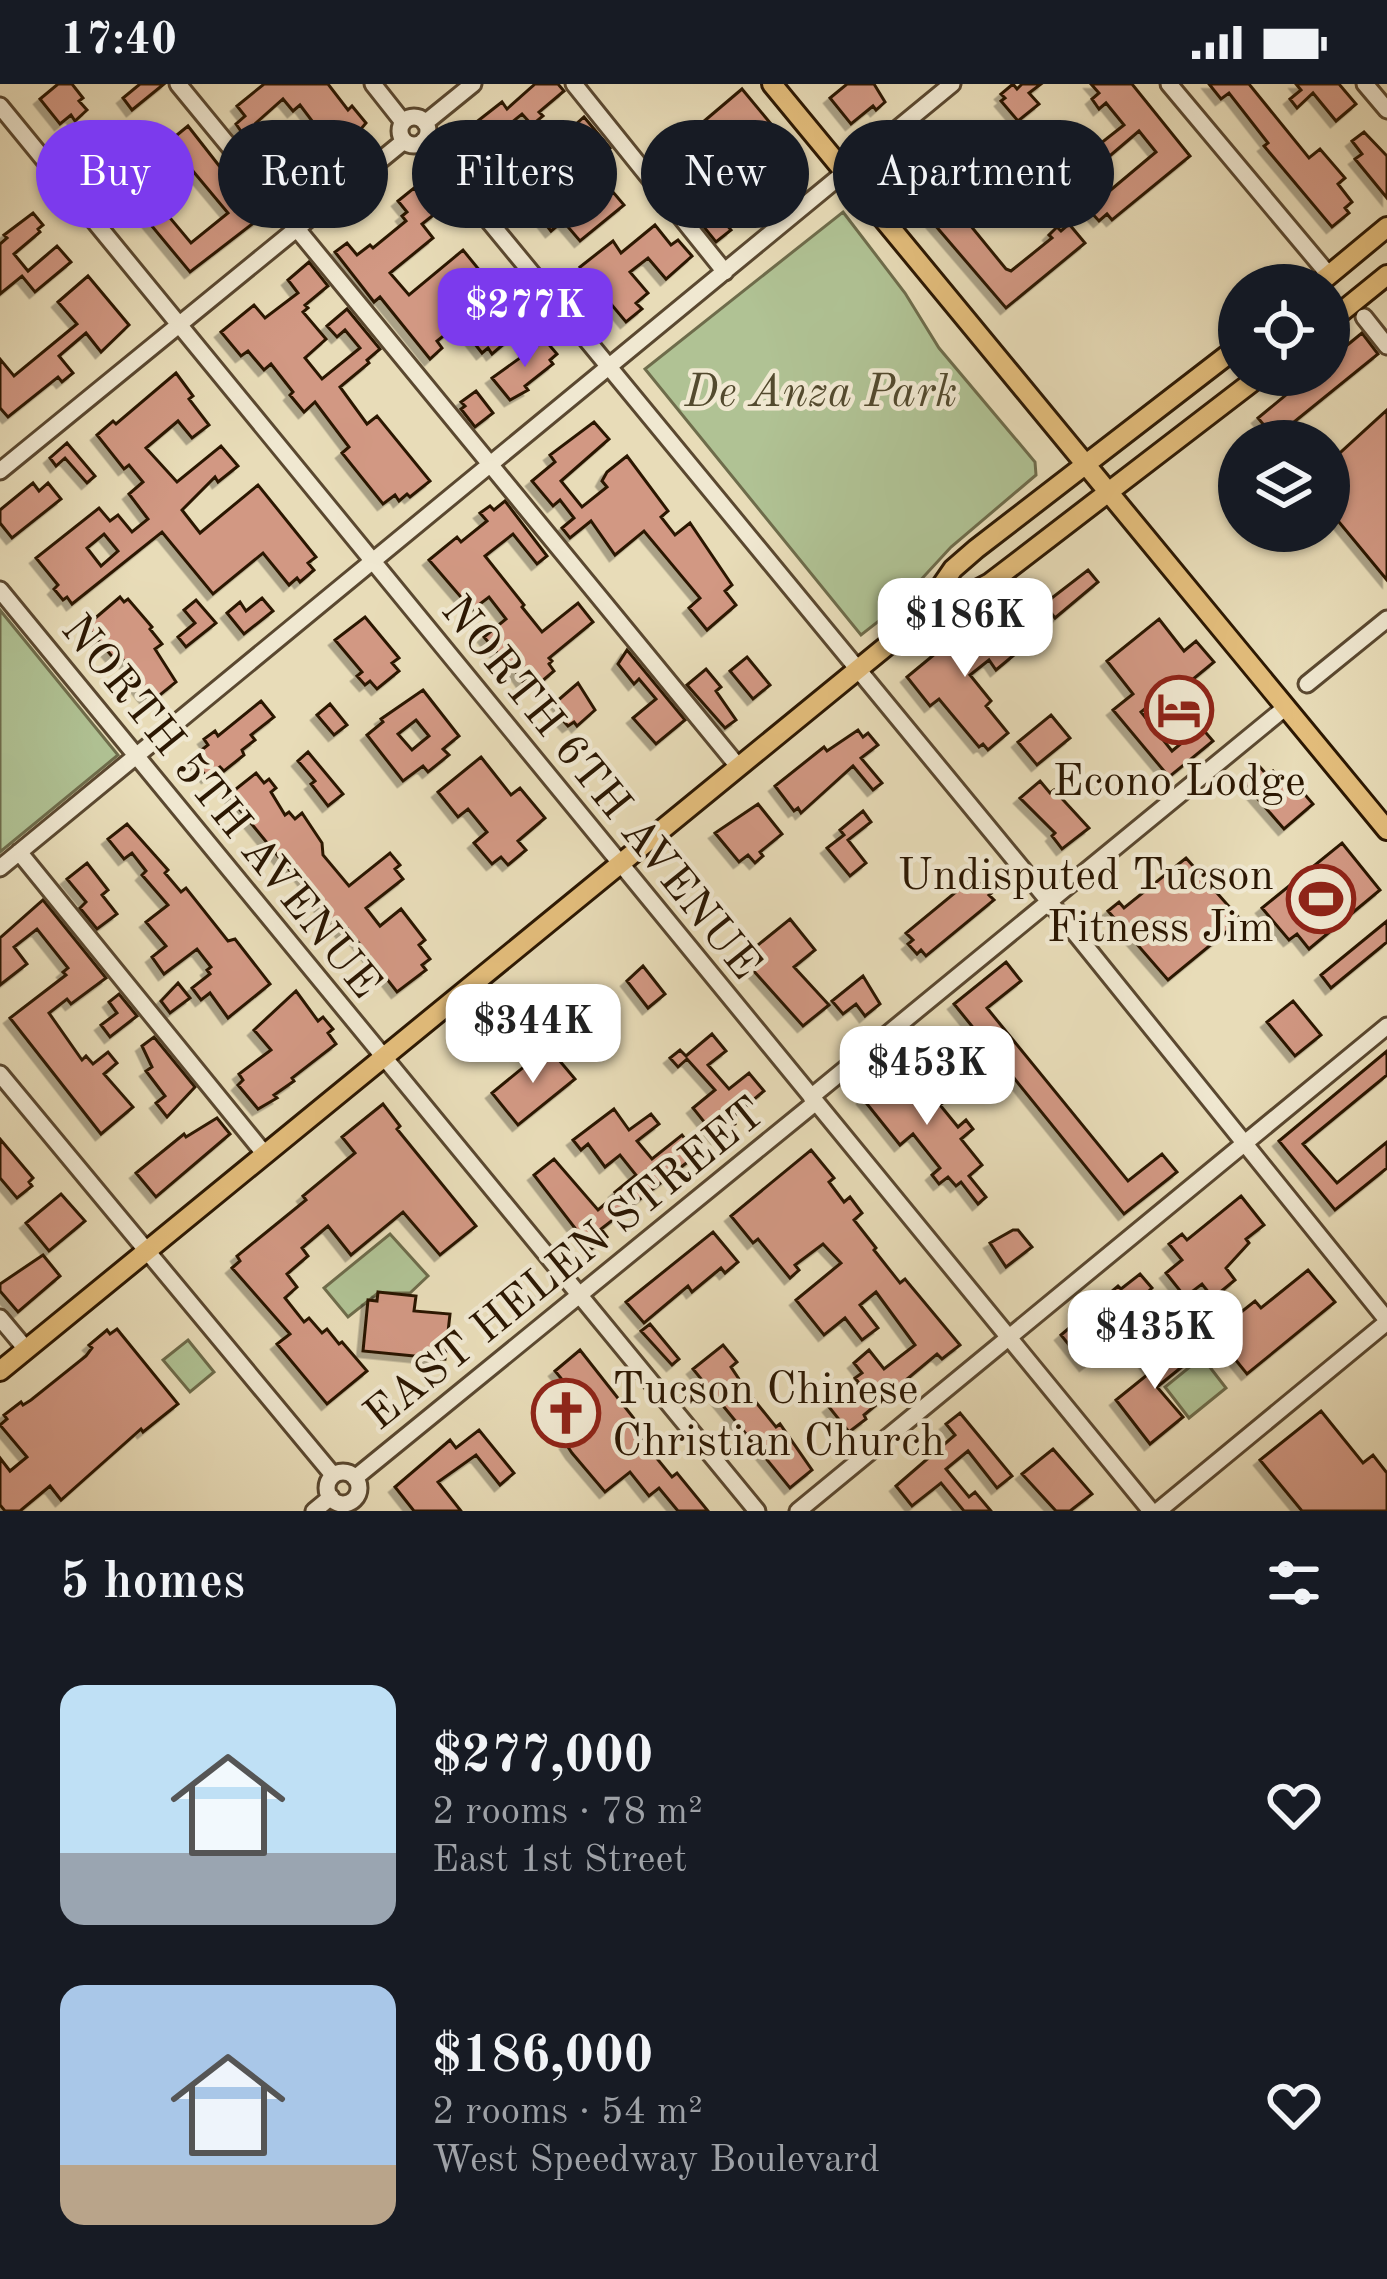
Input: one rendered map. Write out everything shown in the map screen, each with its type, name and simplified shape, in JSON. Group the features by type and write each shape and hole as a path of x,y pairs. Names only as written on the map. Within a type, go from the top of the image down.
{"main road":[{"path":"772,84 833,158"},
{"path":"1342,264 1387,227"},
{"path":"890,228 1387,830"},
{"path":"1350,305 1387,275"},
{"path":"917,621 953,569 1218,362"},
{"path":"0,1371 856,668 917,621 990,583 1234,396"}],"street":[{"path":"178,84 737,765"},
{"path":"373,84 403,122"},
{"path":"436,120 473,84"},
{"path":"574,84 725,272"},
{"path":"909,120 952,84"},
{"path":"1168,84 1310,264"},
{"path":"1365,84 1387,110"},
{"name":"NORTH 6TH AVENUE","path":"0,106 1155,1511"},
{"path":"412,144 404,141 400,131 403,122 415,120"},
{"path":"0,471 404,141"},
{"path":"0,868 833,183"},
{"path":"500,228 1387,1321 1155,1511"},
{"path":"1364,317 1387,346"},
{"name":"NORTH 5TH AVENUE","path":"0,590 757,1511"},
{"path":"1307,684 1387,619"},
{"name":"EAST HELEN STREET","path":"355,1478 1286,707"},
{"path":"20,852 263,1152"},
{"path":"798,1511 1387,1026"},
{"path":"0,1074 333,1475"},
{"path":"0,1318 26,1349"},
{"path":"343,1472 355,1478 357,1506 331,1497 327,1485 333,1475 343,1472"},
{"path":"314,1511 331,1497"}],"green space":[{"name":"De Anza Park","path":"833,220 833,228 855,228 939,348 1035,462 1036,475 951,547 893,610 861,635 645,369"},
{"path":"0,610 118,755 0,852"},
{"path":"390,1234 428,1276 410,1293 378,1293 348,1317 324,1288"},
{"path":"188,1340 214,1372 190,1392 163,1360"},
{"path":"1202,1357 1226,1388 1189,1418 1165,1387"}],"building":[{"path":"58,84 72,84 87,110 76,120 71,115 57,120 40,99"},
{"path":"140,84 164,84 132,110 123,98"},
{"path":"264,84 328,84 348,110 352,106 364,120 311,120 300,105 293,111 283,99 259,120 240,120 245,116 237,106"},
{"path":"535,84 558,84 564,91 539,112 543,116 538,120 527,120 522,114 515,120 479,120 502,102 507,109"},
{"path":"847,84 874,84 885,102 848,120 830,98"},
{"path":"1013,84 1017,89 1022,84 1041,84 1029,93 1039,104 1019,120 1001,101 1005,98 1001,94"},
{"path":"1091,84 1132,84 1190,156 1114,218 1114,187 1156,152 1139,131 1114,152 1114,133 1124,125 1106,103 1099,109 1092,99 1099,93"},
{"path":"1209,84 1249,84 1309,158 1320,149 1345,178 1338,184 1352,202 1345,208 1349,213 1332,227 1264,146 1268,143 1229,93 1221,99"},
{"path":"1296,84 1339,84 1356,104 1336,121 1313,93 1297,108 1290,99 1301,90"},
{"path":"742,89 768,120 705,120"},
{"path":"1364,132 1387,156 1387,198 1355,159 1362,154 1352,141"},
{"path":"194,134 218,164 218,201 194,172"},
{"path":"412,190 412,228 425,228 433,238 390,273 409,295 463,250 525,326 492,354 488,348 482,353 464,330 457,335 452,329 437,341 442,348 430,359 380,297 374,302 335,252 347,243 357,255 370,245 373,248 406,221 402,216 407,212 398,201"},
{"path":"33,213 40,232 14,254 28,271 57,246 71,262 35,292 22,276 0,294 4,235"},
{"path":"218,221 218,228 247,228 190,272 154,228 178,228 191,243"},
{"path":"569,228 596,228 580,241"},
{"path":"657,228 671,245 678,240 692,256 666,279 648,258 630,272 648,293 636,303 642,309 626,322 580,267 613,241 621,253"},
{"path":"705,228 729,228 731,230 716,242"},
{"path":"937,228 972,228 1011,271 1052,238 1049,235 1056,228 1072,228 1085,243 1006,308"},
{"path":"309,262 328,286 303,312 326,339 305,358 322,379 360,348 345,330 337,337 327,326 347,309 380,349 340,387 367,424 377,416 430,481 410,497 407,494 399,501 395,495 383,504 342,453 349,447 315,402 304,412 271,364 264,370 248,351 241,356 221,332 254,305 265,318 298,293 288,280"},
{"path":"88,276 129,325 101,352 86,333 59,356 73,373 62,382 58,377 8,417 0,408 0,359 14,376 77,324 58,302"},
{"path":"1362,333 1378,354 1350,377 1350,343"},
{"path":"545,340 557,354 550,360 553,364 525,386 528,390 510,400 492,378"},
{"path":"176,373 209,425 192,438 178,421 146,448 177,482 221,446 238,466 218,482 215,477 182,510 200,533 258,485 316,557 308,563 314,570 289,585 263,553 213,594 162,532 72,604 67,597 63,600 54,589 58,585 36,558 99,508 110,521 118,515 132,532 148,519 129,494 143,482 129,465 124,469 97,435 113,421 116,424","holes":["104,534 118,551 101,566 87,548"]},
{"path":"476,391 493,413 475,427 461,402"},
{"path":"1285,396 1326,396 1296,420 1258,418"},
{"path":"1387,410 1387,580 1350,535 1350,444"},
{"path":"594,422 609,439 561,481 582,507 607,487 602,481 607,472 627,456 668,511 661,517 675,535 690,523 732,585 725,591 736,605 707,630 689,608 700,598 644,531 615,555 591,521 570,538 562,528 574,518 560,500 553,506 532,481 555,462 550,455"},
{"path":"67,443 95,476 87,483 65,458 56,466 50,458"},
{"path":"33,483 39,491 48,483 61,499 12,538 0,523 0,510"},
{"path":"505,501 547,556 537,564 513,534 485,556 522,607 542,632 578,603 593,622 549,658 554,671 541,682 534,673 523,682 503,653 500,656 484,637 506,619 489,597 472,610 429,560 487,521 480,513"},
{"path":"1088,570 1098,582 1055,618 1044,604"},
{"path":"120,597 124,602 128,599 152,627 162,644 155,649 176,682 150,703 121,657 116,661 86,626"},
{"path":"262,598 273,611 244,634 227,613 240,602 246,611"},
{"path":"196,600 216,623 186,647 178,637 195,623 184,610"},
{"path":"982,615 1014,655 996,670 989,660 970,675 991,701 986,706 1008,733 988,750 983,744 979,747 939,699 930,706 907,677"},
{"path":"365,617 399,658 392,663 399,671 377,689 357,676 362,672 335,640"},
{"path":"1159,619 1184,651 1196,641 1214,662 1141,712 1172,751 1201,727 1213,741 1169,777 1113,710 1133,694 1107,661"},
{"path":"627,650 685,720 656,744 633,718 656,699 639,679 634,684 618,664"},
{"path":"747,657 770,685 753,699 730,671"},
{"path":"706,669 721,687 716,691 736,720 725,728 687,685"},
{"path":"578,683 595,710 577,726 574,722 568,726 557,714 562,709 556,702"},
{"path":"423,690 459,736 443,749 449,755 428,772 423,766 403,781 367,735 381,719","holes":["416,720 429,736 412,750 398,734"]},
{"path":"261,701 274,717 251,735 255,740 242,750 244,755 207,777 196,764 204,758 199,752 208,745 204,739 215,731 218,736"},
{"path":"330,704 347,725 334,735 317,715"},
{"path":"1051,715 1070,738 1037,765 1018,742"},
{"path":"858,730 878,745 861,758 882,783 873,790 853,766 801,813 798,808 794,811 775,786 824,747 827,751"},
{"path":"308,752 343,794 328,806 298,761"},
{"path":"481,757 511,795 520,788 545,818 518,841 526,850 508,865 501,857 492,864 474,843 487,832 468,809 458,817 438,792"},
{"path":"1259,766 1267,775 1273,771 1288,789 1295,783 1313,804 1284,829 1244,783"},
{"path":"256,773 276,788 271,792 285,815 289,812 295,819 302,813 322,843 323,855 349,886 390,853 400,865 395,869 403,879 366,908 380,926 401,909 425,940 419,945 430,959 422,965 426,970 397,992 348,929 343,933 305,888 308,885 295,868 291,872 232,800 231,793"},
{"path":"1040,781 1089,828 1062,849 1052,836 1055,833 1020,798"},
{"path":"758,804 782,834 760,852 763,856 755,863 748,855 739,862 715,833"},
{"path":"863,811 871,822 848,840 866,863 850,876 827,848"},
{"path":"127,824 181,892 186,888 270,984 228,1018 210,993 201,1000 192,988 210,974 211,967 197,949 164,974 152,957 166,946 146,922 168,905 142,875 146,871 132,853 124,859 108,839"},
{"name":"Undisputed Tucson Fitness Jim","path":"1342,843 1380,890 1309,949 1297,934 1289,940 1262,908"},
{"path":"1186,858 1241,920 1168,980 1108,911 1119,902 1124,908"},
{"path":"87,863 108,890 102,895 117,914 97,929 80,908 86,902 67,879"},
{"path":"974,877 981,885 986,881 994,900 926,956 921,950 917,954 906,933"},
{"path":"43,900 106,978 71,1004 67,999 49,1013 82,1060 86,1056 93,1064 108,1052 117,1063 104,1074 133,1107 101,1134 10,1018 66,975 63,972 68,968 37,929 14,947 27,964 0,985 0,938"},
{"path":"790,919 815,950 794,967 829,1005 803,1026 742,958"},
{"path":"1387,921 1387,942 1331,988 1321,975"},
{"path":"1006,962 1021,981 987,1008 1128,1181 1162,1154 1177,1172 1124,1214 954,1004"},
{"path":"643,966 665,994 648,1008 627,981"},
{"path":"863,976 880,1004 865,1016 856,1004 843,1014 832,1001"},
{"path":"178,983 190,998 170,1013 161,1001"},
{"path":"296,991 318,1021 323,1017 333,1029 328,1033 336,1044 292,1078 274,1095 277,1098 258,1109 238,1085 243,1080 239,1074 271,1050 254,1030"},
{"path":"119,994 137,1016 110,1037 101,1025 117,1013 109,1002"},
{"path":"1293,1001 1321,1035 1295,1056 1267,1022"},
{"path":"712,1034 726,1051 708,1065 729,1089 749,1073 764,1091 731,1118 735,1124 717,1138 693,1108 715,1090 687,1059 678,1067 670,1058 680,1050 686,1056"},
{"path":"154,1037 195,1087 167,1117 156,1103 165,1096 146,1071 152,1067 142,1046"},
{"path":"548,1047 575,1079 518,1125 492,1093"},
{"path":"1387,1051 1387,1075 1303,1144 1337,1183 1387,1142 1387,1168 1335,1210 1279,1141"},
{"path":"893,1074 903,1087 919,1074 958,1127 966,1120 973,1129 961,1139 982,1165 969,1176 986,1197 978,1204 961,1182 956,1186 948,1177 939,1184 932,1175 940,1168 913,1134 900,1145 863,1099"},
{"path":"383,1104 400,1126 397,1129 476,1226 440,1255 403,1212 351,1255 328,1226 302,1248 308,1256 287,1274 297,1287 285,1298 304,1322 309,1318 322,1333 327,1329 367,1371 327,1404 277,1344 290,1334 232,1268 240,1261 237,1256 355,1153 342,1137"},
{"path":"614,1109 629,1130 651,1114 659,1124 637,1141 652,1159 682,1135 698,1154 601,1229 607,1237 591,1249 534,1175 554,1159 598,1210 636,1175 620,1155 605,1167 588,1144 581,1150 573,1140"},
{"path":"217,1118 230,1134 156,1197 136,1173 184,1134"},
{"path":"0,1139 33,1178 32,1186 17,1198 0,1178"},
{"path":"811,1150 834,1178 829,1182 844,1202 850,1197 862,1213 854,1220 874,1250 960,1345 942,1359 937,1354 849,1432 829,1407 859,1383 855,1378 862,1373 854,1363 869,1350 884,1369 915,1345 876,1292 860,1305 878,1328 862,1340 845,1318 824,1335 796,1300 841,1263 823,1244 795,1265 799,1270 790,1278 758,1239 753,1243 731,1216"},
{"path":"61,1194 85,1221 49,1251 26,1223"},
{"path":"1241,1196 1264,1225 1246,1239 1249,1243 1226,1268 1235,1280 1213,1298 1202,1284 1185,1297 1166,1273 1182,1260 1169,1244 1182,1234 1187,1240"},
{"path":"1013,1230 1032,1247 1006,1267 990,1243"},
{"path":"713,1232 738,1262 725,1273 721,1268 692,1292 688,1286 644,1323 626,1302"},
{"path":"43,1255 60,1276 18,1312 0,1291 0,1284"},
{"path":"1308,1270 1335,1302 1247,1374 1222,1343 1228,1337 1221,1328 1255,1301 1261,1308"},
{"path":"1140,1274 1152,1288 1110,1328 1119,1338 1085,1365 1061,1335 1118,1286 1121,1289"},
{"path":"378,1292 416,1296 414,1311 450,1314 445,1359 363,1351 368,1300 377,1301"},
{"path":"650,1324 679,1359 672,1365 641,1331"},
{"path":"117,1329 178,1404 143,1432 141,1429 61,1500 50,1486 20,1511 5,1511 0,1505 0,1458 10,1471 27,1457 0,1425 7,1419 4,1415 86,1356 92,1348 89,1345 107,1330 110,1334"},
{"path":"1189,1341 1199,1353 1157,1387 1183,1417 1150,1444 1116,1400 1152,1371 1139,1354 1153,1342 1166,1359"},
{"path":"723,1345 737,1362 731,1367 747,1391 776,1427 780,1424 812,1470 790,1488 693,1369"},
{"path":"580,1350 636,1421 641,1430 637,1434 708,1511 678,1511 659,1488 649,1496 630,1472 605,1492 572,1453 566,1444 573,1439 551,1412 574,1394 555,1371"},
{"path":"1321,1411 1363,1463 1373,1455 1387,1473 1387,1511 1302,1511 1260,1460"},
{"path":"960,1413 1012,1476 997,1488 968,1451 946,1469 969,1497 975,1492 991,1511 964,1511 941,1483 912,1506 896,1486 955,1435 946,1424"},
{"path":"479,1430 514,1473 500,1485 476,1455 438,1482 461,1511 414,1511 395,1487 450,1440 456,1448"},
{"path":"1053,1449 1092,1494 1070,1511 1056,1511 1022,1474"}],"place":[{"name":"Econo Lodge","path":"1179,710"},
{"name":"Undisputed Tucson Fitness Jim","path":"1321,899"},
{"name":"Tucson Chinese Christian Church","path":"566,1413"}]}
